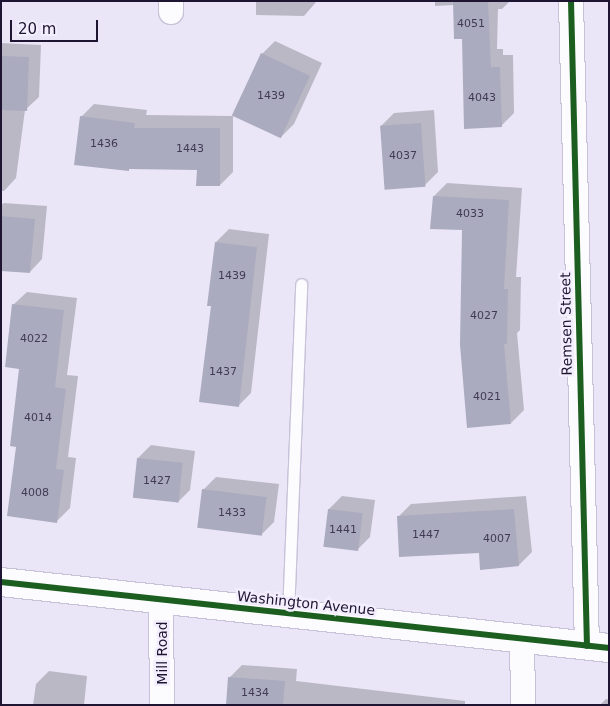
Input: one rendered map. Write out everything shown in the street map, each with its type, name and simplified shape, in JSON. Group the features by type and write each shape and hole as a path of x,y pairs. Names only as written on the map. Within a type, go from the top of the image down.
{"street":[{"name":"Remsen Street","path":"571,1 598,647"},
{"name":"Washington Avenue","path":"1,582 598,647"},
{"name":"Mill Road","path":"162,600 162,705"},
{"path":"522,638 523,705"}],"lane":[{"path":"288,614 301,284"}],"building":[{"path":"453,1 488,1 491,67 500,67 502,127 464,129 462,39 454,39"},
{"path":"261,53 310,76 281,138 232,116"},
{"path":"1,56 29,57 27,111 1,110"},
{"path":"80,116 135,123 134,128 220,128 220,186 196,186 197,170 129,169 129,171 74,165"},
{"path":"421,123 425,187 385,190 380,126"},
{"path":"433,196 509,200 504,289 508,289 507,344 504,344 511,424 467,428 460,345 462,230 430,229"},
{"path":"1,216 35,219 30,273 1,271"},
{"path":"215,242 257,247 239,407 199,402 211,306 207,306"},
{"path":"12,304 64,310 55,387 66,389 56,469 64,470 57,523 7,516 16,447 10,446 19,369 5,367"},
{"path":"137,458 183,463 179,503 133,498"},
{"path":"202,489 267,497 262,536 197,528"},
{"path":"328,509 363,513 358,551 323,547"},
{"path":"514,509 519,566 480,570 479,553 399,557 397,516"},
{"path":"228,677 285,681 283,705 226,705"}],"cycle path":[{"path":"571,1 587,646"},
{"path":"1,582 609,648"}]}
